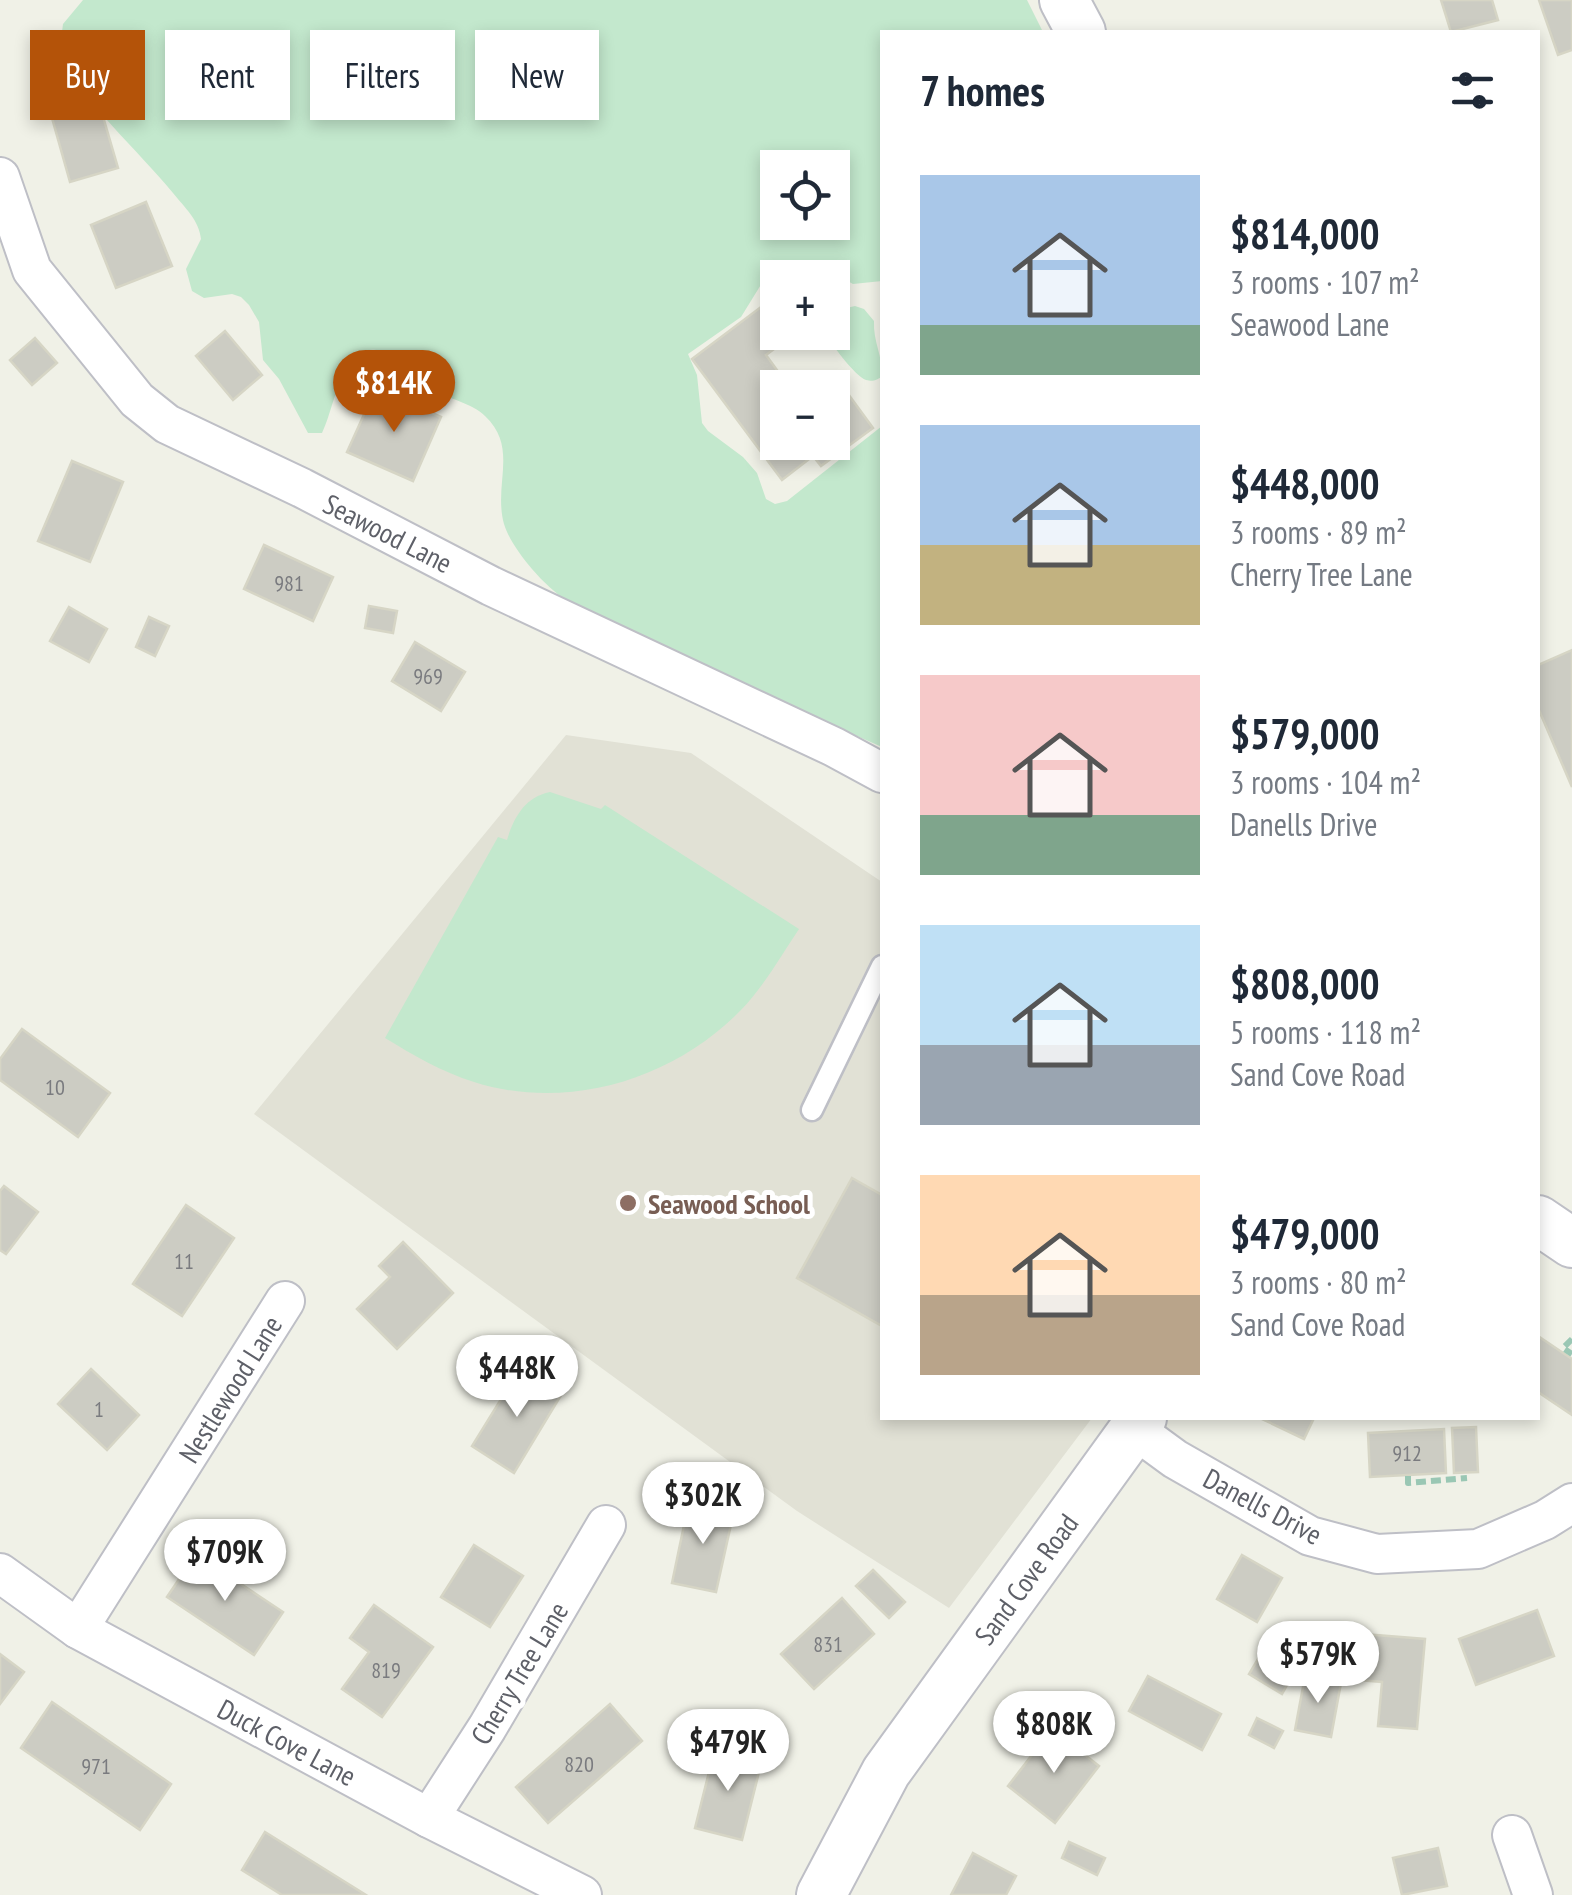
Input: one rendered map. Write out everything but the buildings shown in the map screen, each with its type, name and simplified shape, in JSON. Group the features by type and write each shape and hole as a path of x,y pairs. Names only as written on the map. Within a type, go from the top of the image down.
{"street":[{"path":"1064,0 1080,30"},
{"name":"Seawood Lane","path":"0,177 32,270 137,400 167,424 491,586 880,772"},
{"path":"1540,1221 1572,1243"},
{"name":"Nestlewood Lane","path":"78,1628 286,1301"},
{"name":"Danells Drive","path":"1138,1423 1175,1458 1310,1536 1377,1554 1478,1549 1545,1520 1572,1503"},
{"name":"Sand Cove Road","path":"821,1895 886,1772 1138,1423"},
{"name":"Cherry Tree Lane","path":"428,1818 488,1728 606,1525"},
{"name":"Duck Cove Lane","path":"0,1573 78,1628 428,1818 582,1895"},
{"path":"1512,1835 1533,1895"}],"lane":[{"path":"812,1110 880,970"}],"path":[{"path":"1572,1339 1563,1348 1572,1357"},
{"path":"1408,1476 1408,1483 1466,1478"}],"shaded area":[{"name":"Seawood School","path":"566,735 691,753 880,881 880,1420 1090,1420 949,1608 797,1511 254,1114"}],"green space":[{"path":"83,0 1027,0 1042,30 880,30 880,281 850,282 850,260 760,260 760,286 741,317 688,354 697,375 702,423 743,457 757,473 766,499 775,504 787,501 839,460 850,460 850,451 880,428 880,746 637,641 569,603 532,569 506,530 501,509 503,454 495,428 479,411 438,392 391,356 376,350 364,351 354,358 340,381 322,433 308,433 279,379 263,360 259,322 249,305 232,294 204,298 192,291 186,269 201,239 187,209 108,120 145,120 145,30 62,30"},
{"path":"850,307 864,309 874,321 880,378 866,380 838,351 850,350"},
{"path":"550,792 601,809 605,805 799,929 741,1010 684,1055 618,1083 546,1093 474,1082 385,1038 498,837 507,840 522,809 534,798"}],"place":[{"name":"Seawood School","path":"628,1203"}]}
